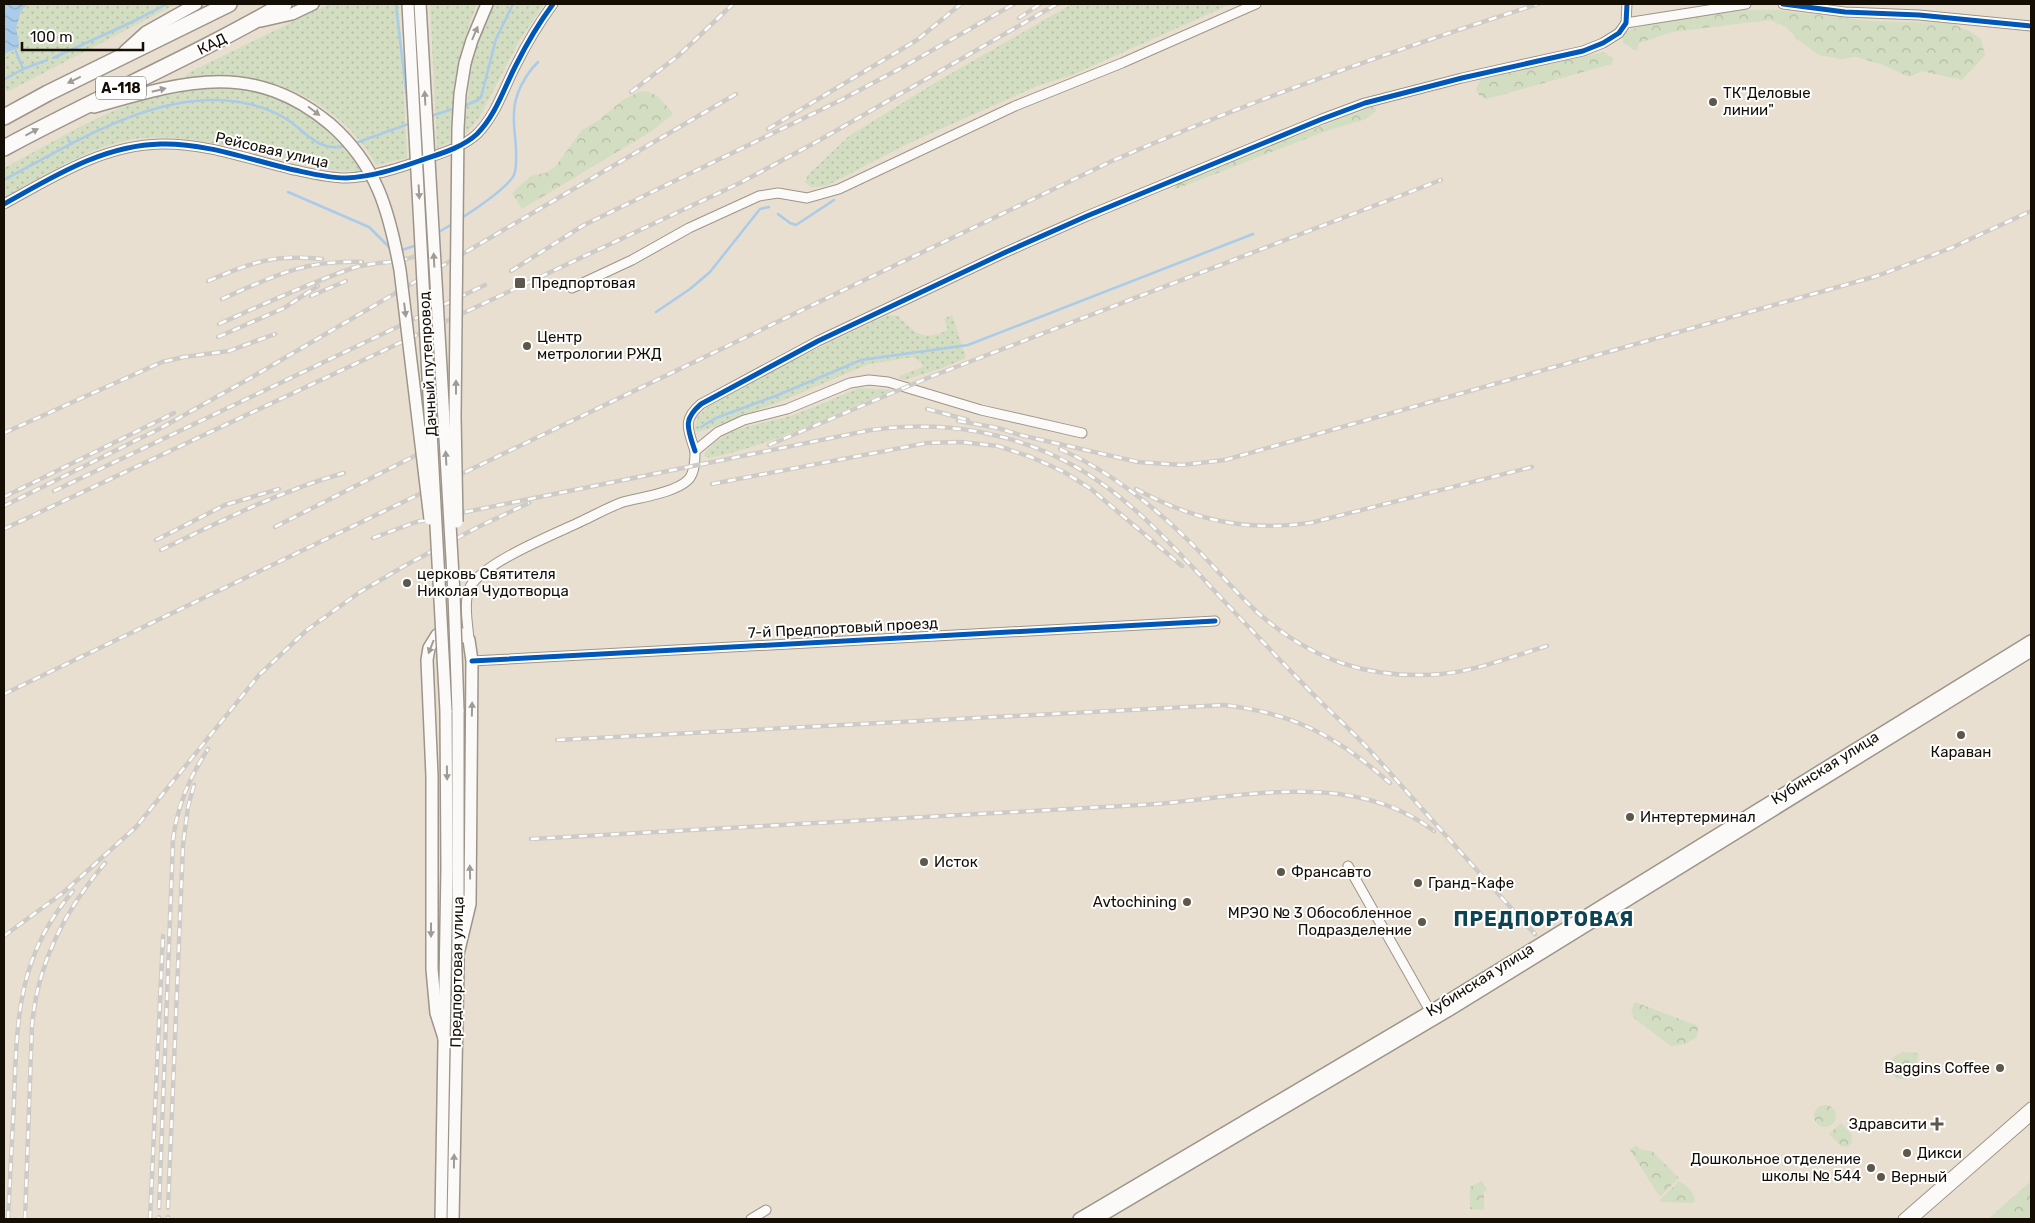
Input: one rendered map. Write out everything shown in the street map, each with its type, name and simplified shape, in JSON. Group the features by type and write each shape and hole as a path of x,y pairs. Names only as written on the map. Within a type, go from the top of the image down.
{"highway":[{"name":"КАД","path":"4,117 118,58 229,4"},
{"name":"КАД","path":"4,148 61,117 250,24 284,4"}],"main road":[{"path":"118,58 146,32 196,4"},
{"path":"250,24 292,14 313,4"},
{"name":"Дачный путепровод","path":"408,4 440,582 452,724"},
{"name":"Дачный путепровод","path":"420,4 454,594 452,724"},
{"path":"454,594 457,548 455,417 458,128 460,94 465,62 487,4"},
{"path":"61,117 185,83 219,81 250,84 282,93 312,109 349,142 374,178 394,234 400,270 434,561 440,582"},
{"path":"444,1038 436,1012 432,969 432,776 427,660 429,648 437,635 447,633 460,633 469,640 472,661 470,904 458,954"},
{"name":"Кубинская улица","path":"1079,1219 1432,1015 2031,641"},
{"name":"Кубинская улица","path":"1096,1219 2031,651"},
{"name":"Предпортовая улица","path":"452,724 458,954 453,1219"},
{"name":"Предпортовая улица","path":"441,1219 447,868 452,724"}],"street":[{"name":"Рейсовая улица","path":"4,204 98,156 121,149 148,145 194,146 311,174 345,178 369,176 436,155 465,142 484,125 494,110 532,35 553,4"},
{"path":"572,288 632,260 689,228 759,196 778,193 807,198 839,189 1014,106 1122,63 1256,4"},
{"path":"469,640 467,602 470,588 478,578 499,562 621,503 676,488 689,479 694,465 695,451 687,423 690,413 700,404 818,342 1006,252 1104,208 1322,119 1365,103 1462,78 1583,51 1603,43 1619,33 1626,23 1627,4"},
{"path":"1626,23 1746,4"},
{"path":"1782,4 1845,12 1919,15 2031,26"},
{"path":"695,451 718,432 744,420 787,409 850,383 869,380 888,382 981,410 1082,433"},
{"name":"7-й Предпортовый проезд","path":"472,661 1215,621"},
{"path":"1348,866 1432,1015"},
{"path":"1903,1219 2031,1107"},
{"path":"1913,1219 2031,1116"},
{"path":"751,1219 766,1210"}],"green space":[{"path":"4,4 176,4 7,92 4,85"},
{"path":"329,4 399,4 407,158 376,165 361,142 342,122 320,105 295,92 269,82 242,77 214,76 187,79 188,73"},
{"path":"430,4 477,4 465,37 457,72 450,142 437,148"},
{"path":"493,4 544,4 519,41 480,116 466,134 468,95 475,49 485,19"},
{"path":"1072,4 1231,4 1072,75 1037,86 905,145 826,186 812,187 805,182 808,175 849,136 938,81"},
{"path":"1744,10 1775,10 1870,21 1951,23 1981,39 1985,55 1962,80 1922,71 1909,77 1881,64 1856,57 1840,59 1819,55 1798,40 1786,27 1770,20 1672,32 1639,43 1637,51 1623,43 1623,34 1648,24"},
{"path":"1604,52 1613,58 1612,64 1486,99 1479,95 1476,89 1480,80"},
{"path":"206,85 246,87 299,106 341,140 363,171 318,168 200,141 154,137 139,138 93,151 62,165 4,198 4,168 87,124 138,101"},
{"path":"641,91 655,95 663,101 673,114 652,131 522,209 512,193 531,176 545,173 555,167 582,130 599,120 623,100"},
{"path":"1371,107 1376,107 1376,111 1366,119 1323,132 1174,190 1176,184 1191,177"},
{"path":"888,315 898,316 915,332 926,336 948,330 944,319 952,315 966,358 940,369 904,380 899,376 923,367 922,363 913,357 869,364 779,402 699,432 694,430 698,416 711,405 759,376"},
{"path":"859,388 893,390 757,445 709,458 704,455 711,445 731,432 808,410"},
{"path":"1635,1002 1698,1026 1697,1037 1686,1044 1671,1046 1635,1019 1631,1011"},
{"path":"1903,1052 1919,1053 1916,1065 1921,1072 1900,1079 1892,1075 1889,1067 1893,1058"},
{"path":"1821,1105 1829,1105 1836,1112 1836,1120 1829,1127 1821,1127 1814,1120 1814,1112"},
{"path":"1841,1123 1852,1135 1852,1142 1847,1147 1841,1146 1829,1134"},
{"path":"1636,1145 1640,1149 1652,1151 1679,1178 1660,1197 1630,1150"},
{"path":"1482,1181 1487,1190 1484,1192 1484,1210 1470,1209 1470,1187"},
{"path":"1679,1181 1690,1189 1695,1201 1692,1203 1661,1202 1660,1200"},
{"path":"2031,1181 2031,1219 1988,1219"}],"water":[{"path":"4,4 28,4 21,11 16,28 19,44 17,48 4,54"}],"waterway":[{"path":"53,58 167,4"},
{"path":"464,106 481,97 496,39 513,4"},
{"path":"396,5 408,108"},
{"path":"15,49 23,69"},
{"path":"5,79 23,69 47,60"},
{"path":"460,219 498,192 514,175 516,169 514,106 518,92 525,79 538,62"},
{"path":"4,180 60,149 122,120 153,109 185,102 217,100 254,105 283,117 315,141 329,147 348,145"},
{"path":"431,116 456,108"},
{"path":"353,144 411,123"},
{"path":"68,139 71,144"},
{"path":"288,192 369,227 391,249"},
{"path":"778,214 796,225 834,200"},
{"path":"656,312 690,289 710,272 760,209 769,207"},
{"path":"437,233 454,223"},
{"path":"701,427 716,418 778,395 861,360 968,345 1253,234"},
{"path":"399,251 417,245"}],"railway":[{"path":"631,92 678,56 733,4"},
{"path":"768,129 917,40 961,4"},
{"path":"511,271 584,225 841,100 1014,4"},
{"path":"1019,18 1040,4"},
{"path":"4,529 740,183 818,141 1057,4"},
{"path":"4,694 1112,161 1217,117 1323,77 1430,39 1538,4"},
{"path":"4,506 159,429 247,380 736,94"},
{"path":"769,445 930,377 1441,180"},
{"path":"958,421 998,428 1020,435 1138,462 1182,465 1225,460 1877,276 1951,248 2031,211"},
{"path":"219,324 302,287 353,268 409,258 427,251"},
{"path":"208,281 251,264 264,261 290,258 322,259"},
{"path":"222,299 289,271 323,264 362,262"},
{"path":"311,296 346,281"},
{"path":"54,491 485,285"},
{"path":"218,337 284,308 318,286"},
{"path":"4,433 162,362 229,351 275,334"},
{"path":"927,409 968,420"},
{"path":"4,497 174,413"},
{"path":"373,538 416,522 871,430 898,427 953,428 980,432 1032,446 1057,457 1103,484 1165,538 1299,680 1367,748 1535,934"},
{"path":"275,527 442,442"},
{"path":"712,484 927,443 961,442 998,446 1031,457 1064,472 1091,489 1182,566"},
{"path":"1060,449 1096,468 1130,490 1162,516 1192,544 1240,596 1277,629 1298,643 1342,663 1365,670 1389,674 1441,674 1495,663 1547,646"},
{"path":"1136,489 1157,500 1199,516 1241,524 1263,526 1286,525 1310,523 1532,467"},
{"path":"161,550 274,498 344,473"},
{"path":"156,540 225,505 279,489"},
{"path":"4,936 64,892 136,827 259,675 307,630 360,592 406,565 480,526 529,503"},
{"path":"557,740 1224,705 1272,714 1314,730 1352,753 1390,783"},
{"path":"159,1208 173,840 177,816 185,793 208,749"},
{"path":"168,1208 183,845 188,807 194,785"},
{"path":"531,839 1157,804 1227,796 1300,792 1335,794 1370,800 1403,812 1434,831"},
{"path":"25,1219 32,1026 35,1003 40,981 55,939 77,900 105,863"},
{"path":"8,1219 17,1043 19,1016 24,990 41,940 73,891"},
{"path":"150,1219 163,936"}],"cycle path":[{"path":"4,204 79,164 119,150 140,146 161,144 194,146 226,152 311,174 346,178 383,172 442,153 471,139 484,127 495,110 529,41 553,4"},
{"path":"695,451 688,425 691,415 701,404 818,341 1087,216 1322,119 1365,103 1462,78 1583,51 1603,43 1619,33 1626,23 1627,4"},
{"path":"1783,4 1845,12 1919,15 2031,26"},
{"path":"472,661 1215,621"}],"place":[{"name":"ТК\"Деловые линии\"","path":"1713,102"},
{"name":"Предпортовая","path":"520,283"},
{"name":"Центр метрологии РЖД","path":"527,346"},
{"name":"церковь Святителя Николая Чудотворца","path":"407,583"},
{"name":"Караван","path":"1961,735"},
{"name":"Интертерминал","path":"1630,817"},
{"name":"Исток","path":"924,862"},
{"name":"Франсавто","path":"1281,872"},
{"name":"Гранд-Кафе","path":"1418,883"},
{"name":"Avtochining","path":"1187,902"},
{"name":"МРЭО № 3 Обособленное Подразделение","path":"1422,922"},
{"name":"Baggins Coffee","path":"2000,1068"},
{"name":"Здравсити","path":"1937,1124"},
{"name":"Дикси","path":"1907,1153"},
{"name":"Дошкольное отделение школы № 544","path":"1871,1168"},
{"name":"Верный","path":"1881,1177"}],"district":[{"name":"ПРЕДПОРТОВАЯ","path":"1544,919"}]}
